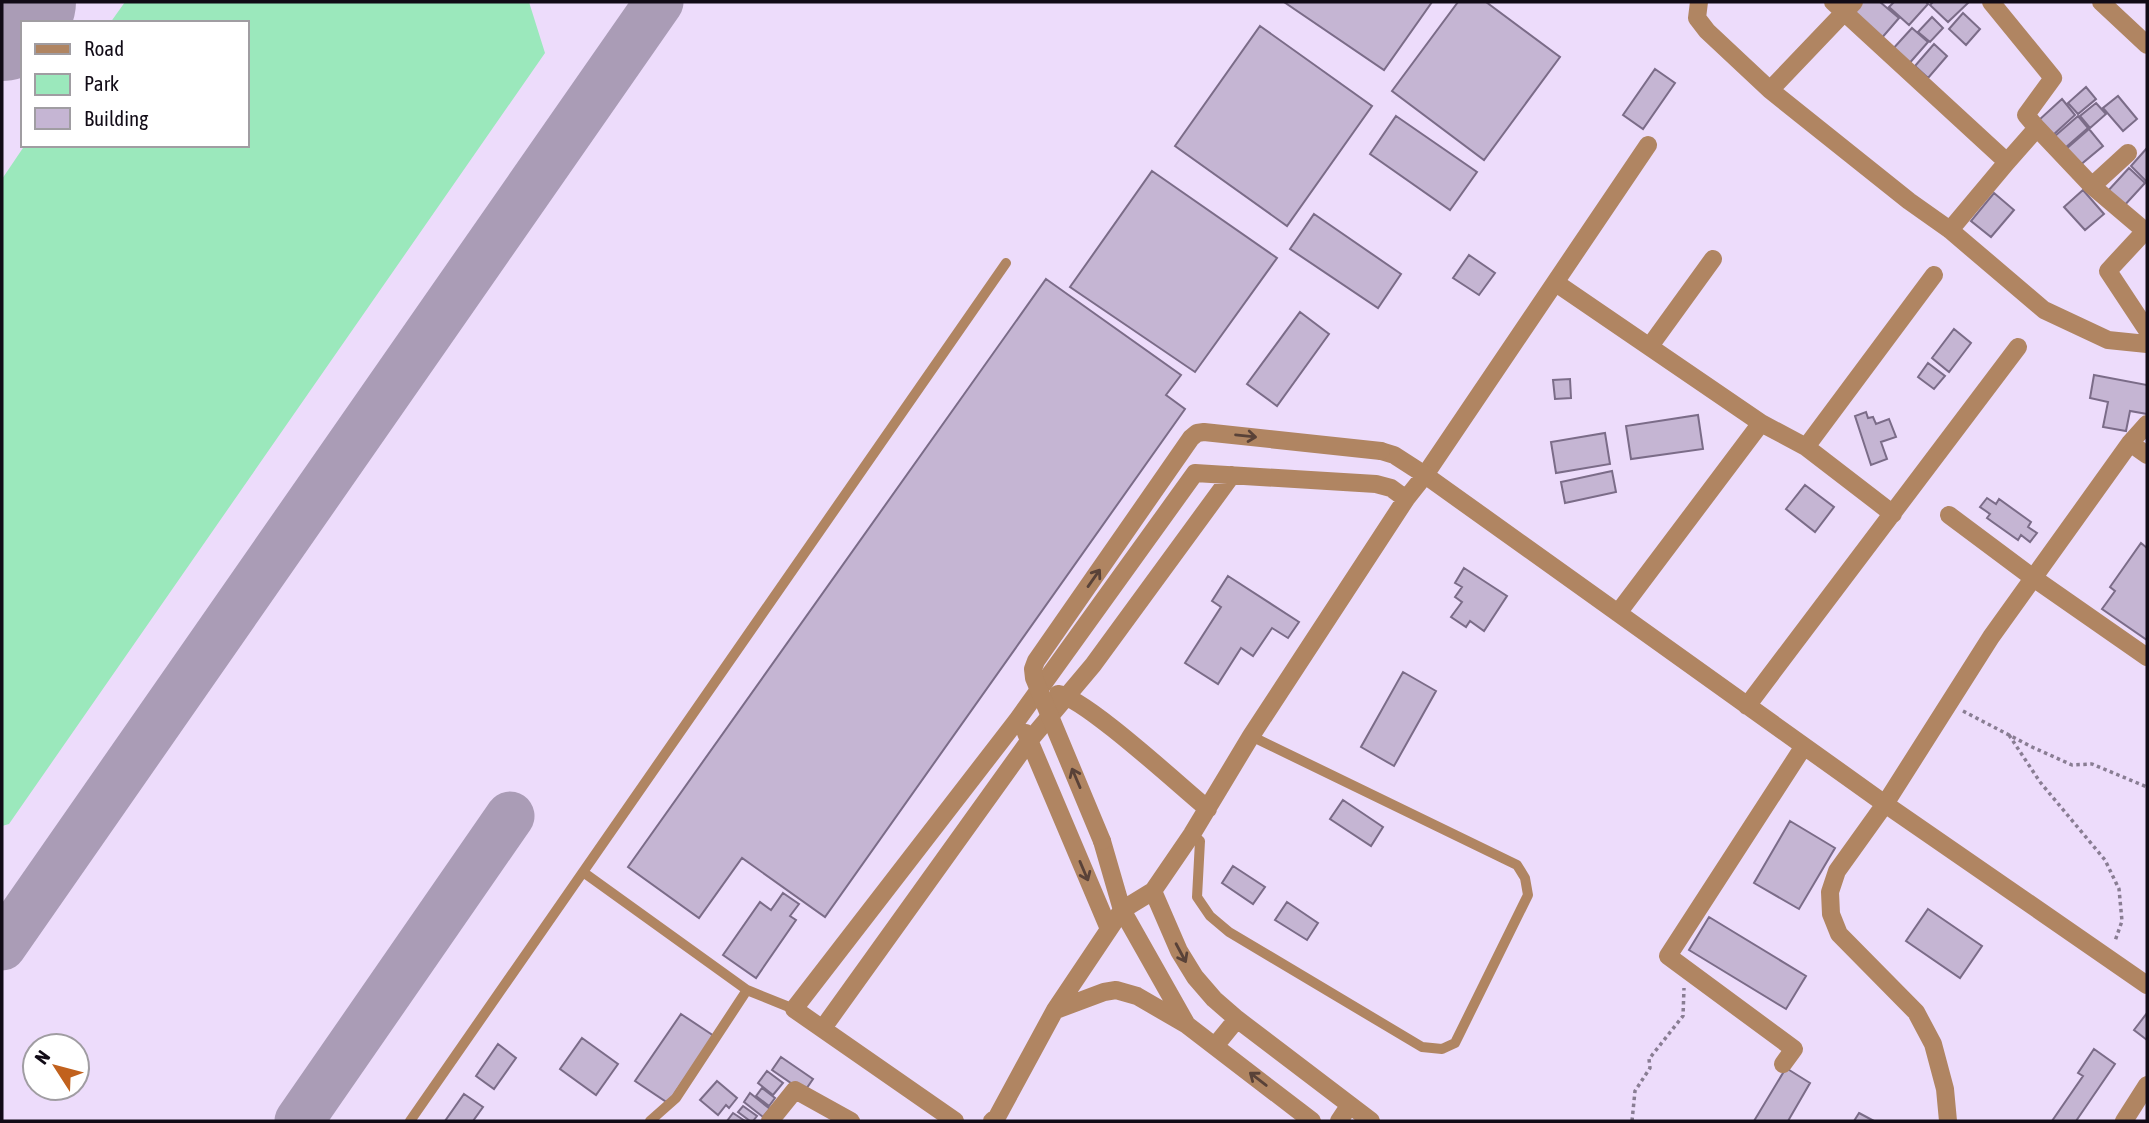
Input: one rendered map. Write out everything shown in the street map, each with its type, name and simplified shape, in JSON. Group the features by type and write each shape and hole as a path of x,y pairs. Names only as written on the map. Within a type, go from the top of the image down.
{"street":[{"path":"1699,2 1697,18 1706,31 1770,90 1909,201 1950,230 2044,310 2108,340 2147,344"},
{"path":"1991,2 2053,78 2025,115 2092,186 2146,230 2108,271 2147,330"},
{"path":"2101,2 2147,45"},
{"path":"1770,90 1844,5 2007,162"},
{"path":"1950,230 2037,128"},
{"path":"992,1121 997,1117 1055,1010 1109,929 1122,910 1153,891 1406,499 1425,475 1648,145"},
{"path":"2092,186 2128,153"},
{"path":"1650,346 1713,260"},
{"path":"1806,447 1934,275"},
{"path":"1556,283 1761,423 1806,447 1893,514"},
{"path":"1747,706 2018,347"},
{"path":"1618,613 1761,423"},
{"path":"1948,1121 1945,1089 1933,1044 1916,1012 1839,934 1831,914 1830,892 1837,871 1885,804 2032,577 2130,443 2147,424"},
{"path":"1187,1025 1122,910 1102,841 1034,678 1033,669 1191,439 1197,433 1204,432 1381,451 1394,455 1885,804 2147,985"},
{"path":"2130,443 2147,455"},
{"path":"955,1121 794,1009 1018,719 1195,474 1376,484 1391,488 1406,499"},
{"path":"1068,695 1093,665 1232,475"},
{"path":"1950,515 2032,577 2147,657"},
{"path":"1109,929 1024,728 1030,713 1039,704 1058,694 1068,695 1208,809"},
{"path":"824,1028 1029,741"},
{"path":"1783,1064 1794,1049 1668,956 1804,746"},
{"path":"1153,891 1179,951 1195,977 1214,999 1371,1121"},
{"path":"1055,1010 1097,994 1116,990 1137,996 1187,1025 1312,1121"},
{"path":"1216,1046 1237,1019"},
{"path":"2124,1121 2147,1085"},
{"path":"770,1121 795,1090 851,1121"},
{"path":"1339,1121 1349,1106"}],"lane":[{"path":"410,1121 1006,263"},
{"path":"1192,834 1199,841 1197,897 1210,916 1229,932 1422,1047 1442,1049 1455,1042 1528,895 1525,878 1517,865 1251,736"},
{"path":"583,872 747,990 794,1009"},
{"path":"650,1121 676,1098 747,990"}],"path":[{"path":"1949,703 2072,765 2092,764 2147,787"},
{"path":"2009,735 2040,782 2105,860 2119,889 2122,921 2109,958"},
{"path":"1632,1121 1635,1091 1650,1068 1649,1059 1683,1016 1685,969"}],"green space":[{"path":"125,2 529,2 545,53 9,824 2,826 2,179 24,147 248,147 248,21 111,21"}],"building":[{"path":"1284,2 1432,2 1384,70"},
{"path":"1458,2 1486,2 1560,57 1484,160 1392,91"},
{"path":"1862,2 1880,2 1899,18 1880,40 1851,15"},
{"path":"1894,2 1928,4 1909,25 1889,7"},
{"path":"1933,2 1969,2 1948,22 1930,5"},
{"path":"1963,13 1980,29 1966,45 1949,29"},
{"path":"1932,17 1943,28 1930,42 1918,32"},
{"path":"1260,26 1372,106 1287,226 1175,146"},
{"path":"1912,28 1928,42 1907,66 1891,51"},
{"path":"1934,44 1947,56 1928,78 1915,66"},
{"path":"1655,69 1675,83 1643,129 1623,115"},
{"path":"2086,87 2096,99 2078,114 2068,103"},
{"path":"2118,96 2137,119 2123,131 2103,108"},
{"path":"2062,99 2075,115 2053,135 2039,120"},
{"path":"2096,103 2106,114 2090,128 2080,116"},
{"path":"1396,116 1477,172 1450,210 1370,154"},
{"path":"2078,116 2088,128 2065,148 2055,136"},
{"path":"2089,129 2103,146 2079,166 2065,150"},
{"path":"2147,148 2147,182 2131,166"},
{"path":"2129,168 2145,183 2122,208 2106,193"},
{"path":"1152,171 1277,258 1195,372 1070,287"},
{"path":"2083,190 2104,214 2085,230 2064,207"},
{"path":"1994,193 2014,210 1991,237 1971,221"},
{"path":"1314,214 1401,274 1378,308 1290,249"},
{"path":"1469,255 1495,273 1479,295 1453,278"},
{"path":"1046,279 1181,375 1166,395 1185,409 825,917 742,858 699,918 628,867"},
{"path":"1300,312 1329,334 1277,406 1247,384"},
{"path":"1954,329 1971,343 1949,372 1932,358"},
{"path":"1928,363 1945,376 1934,389 1918,377"},
{"path":"2094,375 2147,385 2147,414 2130,411 2126,431 2103,427 2108,402 2090,398"},
{"path":"1570,379 1571,398 1555,399 1553,380"},
{"path":"1866,412 1868,418 1873,417 1876,424 1889,419 1896,437 1881,442 1887,459 1871,465 1855,416"},
{"path":"1698,415 1703,449 1631,459 1626,426"},
{"path":"1605,433 1610,464 1556,473 1551,442"},
{"path":"1612,471 1616,492 1565,503 1561,482"},
{"path":"1805,485 1834,507 1815,532 1786,509"},
{"path":"1987,498 1996,504 1999,499 2031,522 2028,527 2037,533 2030,542 2021,535 2018,540 1987,518 1990,514 1980,507"},
{"path":"2141,543 2147,548 2147,640 2102,609 2115,591 2110,587"},
{"path":"1464,568 1507,596 1484,631 1470,621 1466,627 1451,617 1462,602 1455,597 1462,587 1455,583"},
{"path":"1228,576 1299,622 1288,638 1272,628 1253,656 1241,648 1218,684 1185,663 1221,607 1212,601"},
{"path":"1403,672 1436,691 1394,766 1361,747"},
{"path":"1343,800 1383,827 1371,846 1330,819"},
{"path":"1790,821 1835,848 1799,909 1754,883"},
{"path":"1233,866 1265,887 1253,904 1222,883"},
{"path":"783,893 799,904 790,916 796,920 756,978 723,955 760,902 771,910"},
{"path":"1287,902 1318,923 1307,940 1275,920"},
{"path":"1928,909 1982,946 1960,978 1906,941"},
{"path":"1709,917 1806,976 1786,1009 1689,950"},
{"path":"2147,1013 2147,1040 2134,1030"},
{"path":"681,1014 714,1036 668,1103 635,1081"},
{"path":"582,1038 618,1064 596,1095 560,1069"},
{"path":"498,1044 516,1058 494,1089 476,1076"},
{"path":"2094,1049 2115,1064 2076,1121 2052,1121 2083,1076 2078,1073"},
{"path":"781,1057 813,1079 804,1092 772,1070"},
{"path":"1786,1068 1810,1083 1788,1121 1754,1121"},
{"path":"767,1071 783,1083 773,1095 758,1083"},
{"path":"717,1081 737,1098 729,1108 726,1105 718,1115 700,1100"},
{"path":"762,1088 775,1098 769,1106 756,1096"},
{"path":"750,1093 770,1109 763,1117 744,1102"},
{"path":"464,1094 483,1107 473,1121 445,1121"},
{"path":"743,1106 757,1116 753,1121 738,1112"},
{"path":"733,1113 745,1121 727,1121"},
{"path":"1859,1113 1874,1121 1854,1121"}],"taxiway":[{"path":"2,946 659,2"},
{"path":"299,1121 510,816"}],"runway":[{"path":"2,20 15,2"}]}
